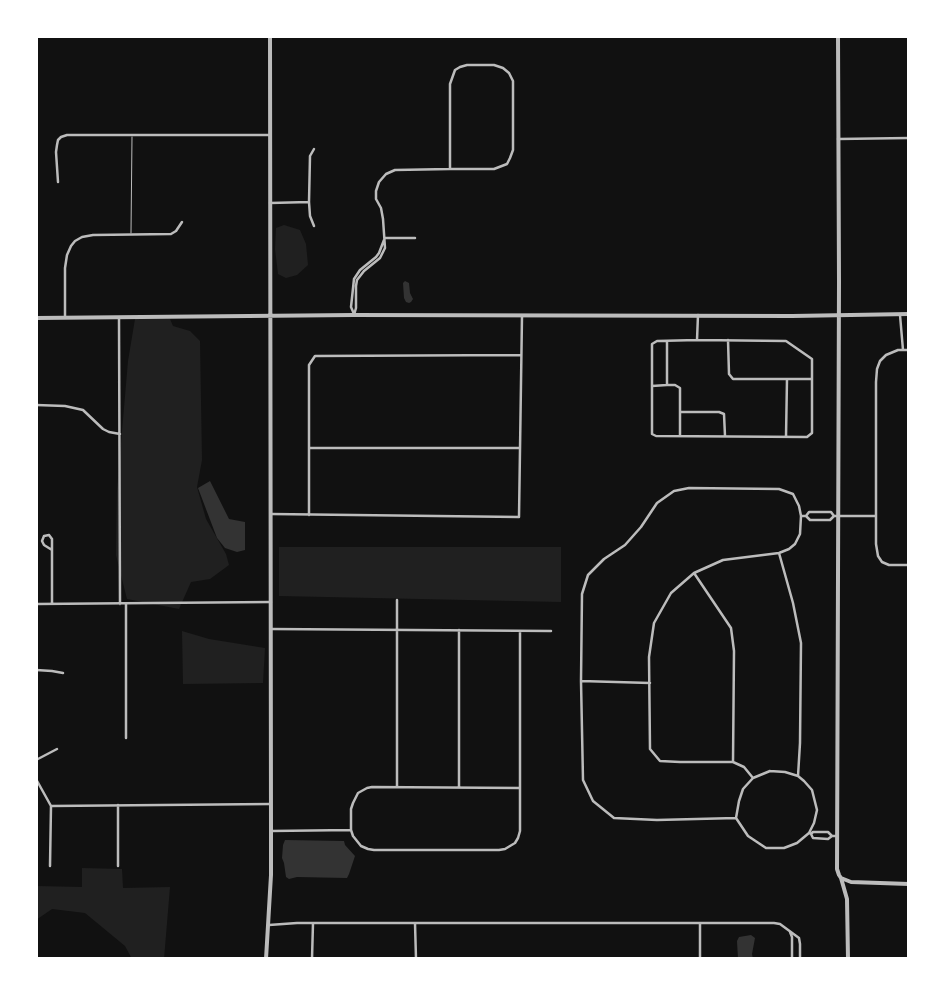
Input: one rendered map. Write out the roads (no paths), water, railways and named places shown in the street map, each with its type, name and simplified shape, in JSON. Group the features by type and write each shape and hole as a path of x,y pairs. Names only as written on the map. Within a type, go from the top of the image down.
{"street":[{"path":"266,959 271,875 270,36"},
{"path":"838,36 837,870 847,899 848,959"},
{"path":"354,315 357,280 380,258 385,248 384,219 376,199 376,190 386,174 395,170 494,169 507,164 513,150 512,81 509,73 503,68 494,65 467,65 455,70 450,84 450,169"},
{"path":"58,182 56,152 58,140 67,135 270,135"},
{"path":"838,139 909,138"},
{"path":"314,149 310,156 309,202 310,216 314,226"},
{"path":"270,202 309,202"},
{"path":"65,318 65,268 67,256 75,241 82,237 93,235 171,234 176,231 182,222"},
{"path":"384,238 415,238"},
{"path":"900,314 903,350"},
{"path":"36,318 270,315 698,316 909,314"},
{"path":"271,514 519,516 522,316"},
{"path":"697,340 698,316"},
{"path":"119,317 120,604"},
{"path":"667,340 667,385"},
{"path":"667,340 697,340 786,340 812,360 812,433 808,436 656,436 652,434 652,344 657,341 667,340"},
{"path":"728,340 729,374 733,379 812,379"},
{"path":"909,350 898,350 886,355 880,361 877,369 876,382 876,544 878,556 882,562 889,565 909,566"},
{"path":"308,515 309,365 315,356 521,355"},
{"path":"786,436 787,379"},
{"path":"652,386 667,385 680,388 680,436"},
{"path":"36,405 65,406 83,410 103,429 120,434"},
{"path":"680,412 719,412 724,414 725,436"},
{"path":"309,448 520,448"},
{"path":"736,818 657,820 614,818 593,801 583,780 582,594 588,575 604,560 625,545 658,503 674,491 690,488 779,489 793,494 799,506 801,516 800,534 795,544 789,549 779,553 723,560 694,573 671,593 654,623 649,657 650,749 660,761 733,762 744,767 753,778"},
{"path":"806,516 809,512 831,512 836,516"},
{"path":"801,516 806,516 810,520 830,520 836,516 876,516"},
{"path":"52,550 44,545 42,541 44,536 48,535 52,539 52,550 52,604"},
{"path":"779,553 793,603 801,643 798,776"},
{"path":"694,573 731,628 734,651 733,762"},
{"path":"397,600 397,787"},
{"path":"36,604 271,602"},
{"path":"126,604 126,738"},
{"path":"271,629 551,630"},
{"path":"459,630 459,787"},
{"path":"520,630 520,788 520,832 515,843 500,850 374,850 361,846 352,836 352,803 358,793 372,787 520,788"},
{"path":"36,670 62,674"},
{"path":"581,681 650,683"},
{"path":"36,760 57,749"},
{"path":"810,834 817,810 812,790 798,776 770,770 753,778 743,789 736,818 748,836 766,848 791,846 797,843 813,832 828,832 832,836"},
{"path":"36,779 51,806 50,866"},
{"path":"51,806 271,804"},
{"path":"118,805 118,866"},
{"path":"271,832 351,830"},
{"path":"810,834 813,838 828,839 832,836 837,836"},
{"path":"841,878 851,882 909,884"},
{"path":"312,959 313,923"},
{"path":"415,923 416,959"},
{"path":"700,923 700,959"},
{"path":"269,924 774,923 780,924 798,938 800,959"},
{"path":"789,931 792,937 792,959"}],"lane":[{"path":"131,235 132,136"}]}
